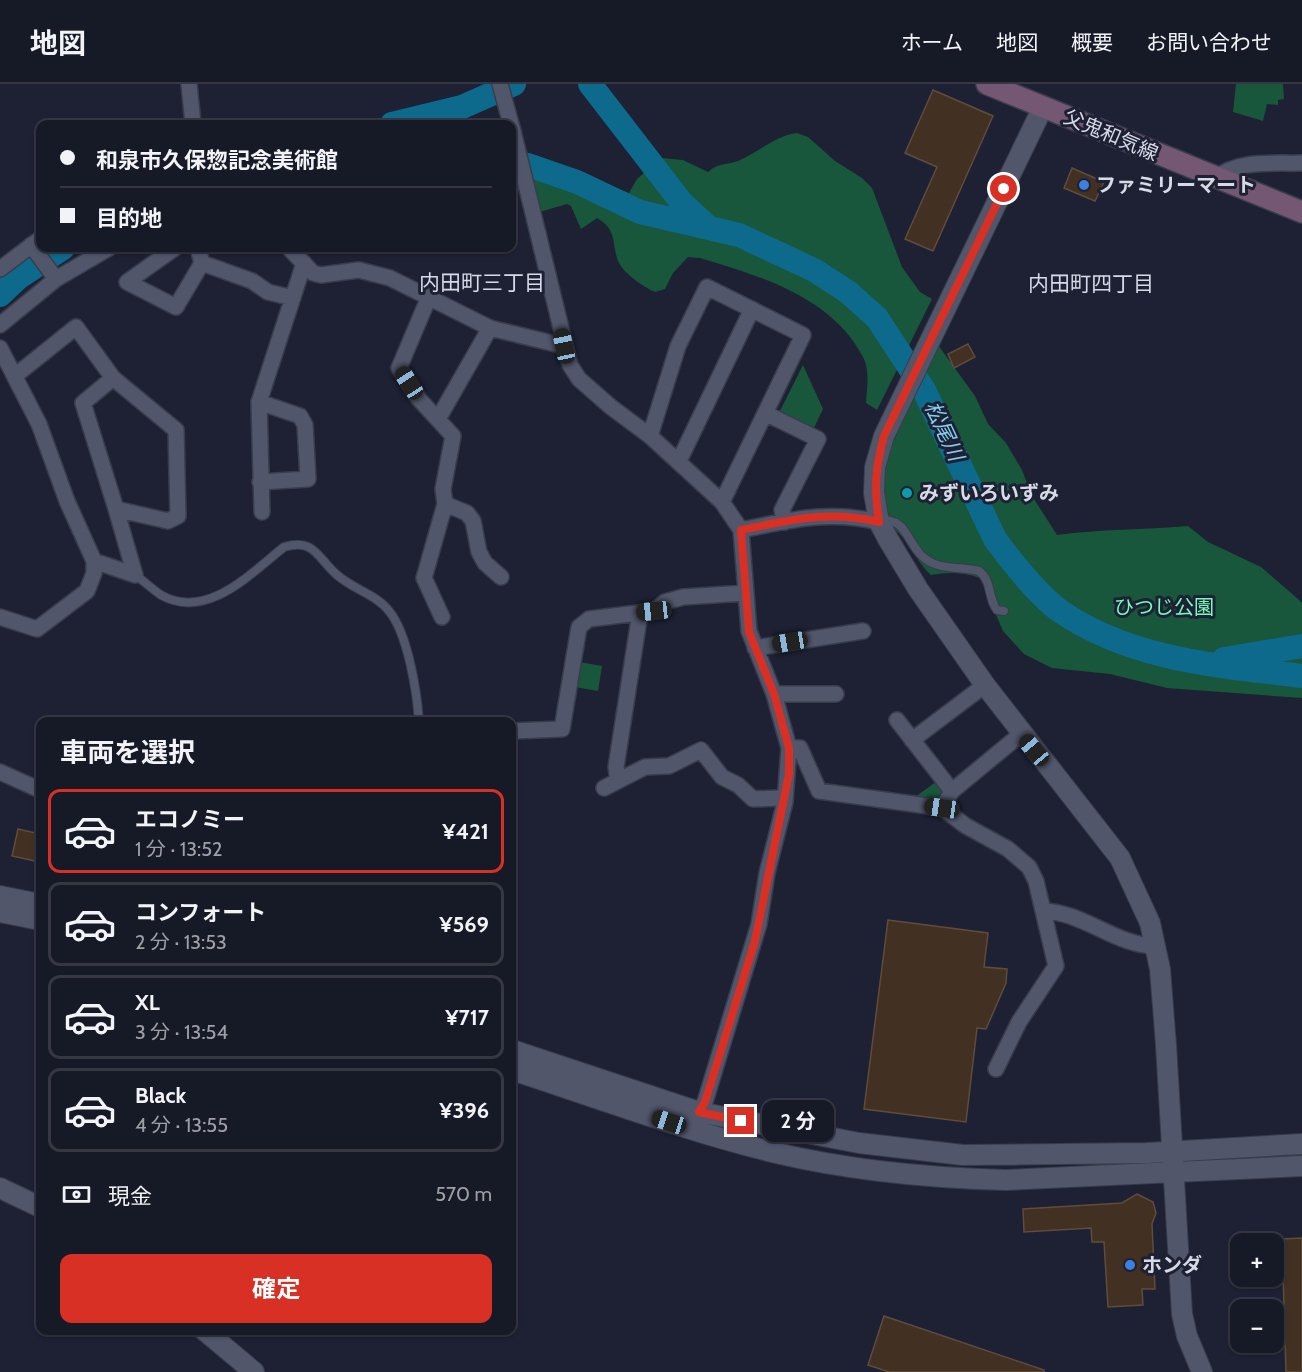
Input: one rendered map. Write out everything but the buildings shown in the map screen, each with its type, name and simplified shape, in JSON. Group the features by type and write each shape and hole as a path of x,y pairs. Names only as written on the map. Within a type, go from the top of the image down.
{"main road":[{"name":"父鬼和気線","path":"999,86 1043,107 1302,212"}],"street":[{"path":"189,84 193,120"},
{"path":"500,84 509,120"},
{"path":"1043,107 884,436 875,467 874,493 879,522 918,589 1021,734 1101,830 1120,858 1141,901 1156,946 1175,1173 1182,1314 1187,1336 1202,1372"},
{"path":"516,144 520,180 570,365 579,378 611,407 650,436 722,502 741,530 749,632 774,694 789,748 786,802 767,873 751,959 705,1102 699,1112"},
{"path":"1216,178 1226,170 1248,165 1302,163"},
{"path":"0,269 35,243"},
{"path":"40,252 55,277"},
{"path":"0,325 55,277 102,252"},
{"path":"169,252 127,282 176,307 202,263 199,252"},
{"path":"293,252 313,273 321,275 358,270 380,275 490,328 564,346"},
{"path":"202,263 252,281 268,292 293,298"},
{"path":"262,512 259,402 304,263"},
{"path":"650,436 678,346 707,287 803,334 767,414 722,502"},
{"path":"429,297 399,368 419,399 453,436 443,489 446,504 424,578 442,616"},
{"path":"679,461 752,309"},
{"path":"15,375 76,327 113,378 176,430 178,516 168,521 116,509"},
{"path":"438,419 490,328"},
{"path":"0,348 39,424 67,501 94,561 94,573 87,591 37,629 0,617"},
{"path":"113,378 83,403 135,575"},
{"path":"259,402 300,416 305,425 308,479 260,482"},
{"path":"767,414 818,439 782,510 784,522"},
{"path":"446,504 467,513 473,521 479,552 485,563 501,577"},
{"path":"741,530 838,514 879,522"},
{"path":"94,561 135,575"},
{"path":"516,731 562,729 579,627 589,619 654,611 665,602 683,597 745,593"},
{"path":"618,780 616,767 640,613"},
{"path":"755,648 806,633 856,636"},
{"path":"912,740 985,685"},
{"path":"774,694 836,694"},
{"path":"897,720 952,791"},
{"path":"942,808 952,791 1021,734"},
{"path":"604,788 645,767 669,766 699,744 717,780 738,785 753,799 779,798 786,802"},
{"path":"789,748 800,748 819,791 942,808 966,826 1008,849 1029,867 1036,881 1056,966 1019,1022 996,1069"},
{"path":"0,772 36,788"},
{"path":"0,896 36,903"},
{"path":"1043,911 1061,912 1139,946 1156,946"},
{"path":"0,912 36,919"},
{"path":"516,1051 699,1112 860,1143 963,1155 1147,1153 1302,1144"},
{"path":"516,1071 702,1133 773,1152 857,1167 961,1179 1006,1180 1302,1166"},
{"path":"0,1188 36,1205"},
{"path":"210,1335 254,1372"}],"lane":[{"path":"879,522 890,520 901,525 920,555 930,563 942,567 979,571 989,583 993,605 997,610 1004,611"},
{"path":"135,575 163,596 182,601 209,601 285,547 296,544 307,545 345,583 374,598 389,611 408,656 416,688 419,717"}],"green space":[{"path":"1236,84 1283,84 1284,99 1278,100 1278,105 1267,104 1263,121 1233,112"},
{"path":"797,133 808,137 835,161 862,178 872,188 902,267 920,292 932,299 877,410 866,403 867,373 863,357 850,336 814,304 770,281 700,258 688,257 673,273 665,289 655,292 633,278 619,263 610,231 597,218 581,229 571,206 567,204 536,213 517,149 629,193 637,179 661,158 683,160 708,172 745,158 773,141"},
{"name":"ひつじ公園","path":"938,345 975,396 988,424 1006,443 1022,470 1032,496 1057,535 1188,526 1208,542 1261,567 1298,599 1302,603 1302,698 1167,688 1110,674 1052,668 1024,654 1003,631 980,578 956,573 931,575 900,534 887,524 883,484 886,457"},
{"path":"803,365 823,409 812,432 778,415"},
{"path":"579,662 602,666 598,691 575,687"},
{"path":"937,781 945,793 942,801 911,800"}],"waterway":[{"name":"松尾川","path":"408,120 462,107 514,84"},
{"name":"松尾川","path":"590,84 682,203 708,227"},
{"name":"松尾川","path":"516,163 577,182 640,212 739,235 814,270 848,292 877,318 924,390 995,539 1034,587 1060,611 1087,627 1146,650 1208,664 1302,676"},
{"name":"松尾川","path":"0,295 18,278 57,252"},
{"path":"1224,659 1302,646"}],"place":[{"name":"ファミリーマート","path":"1084,185"},
{"name":"みずいろいずみ","path":"907,493"},
{"name":"ホンダ","path":"1130,1265"}],"district":[{"name":"内田町三丁目","path":"482,283"},
{"name":"内田町四丁目","path":"1091,284"}],"route":[{"path":"741,1121 699,1112 705,1102 751,959 767,873 786,802 789,748 774,694 749,632 741,530 820,515 838,514 879,522 874,493 875,467 884,436 1004,189"}]}
